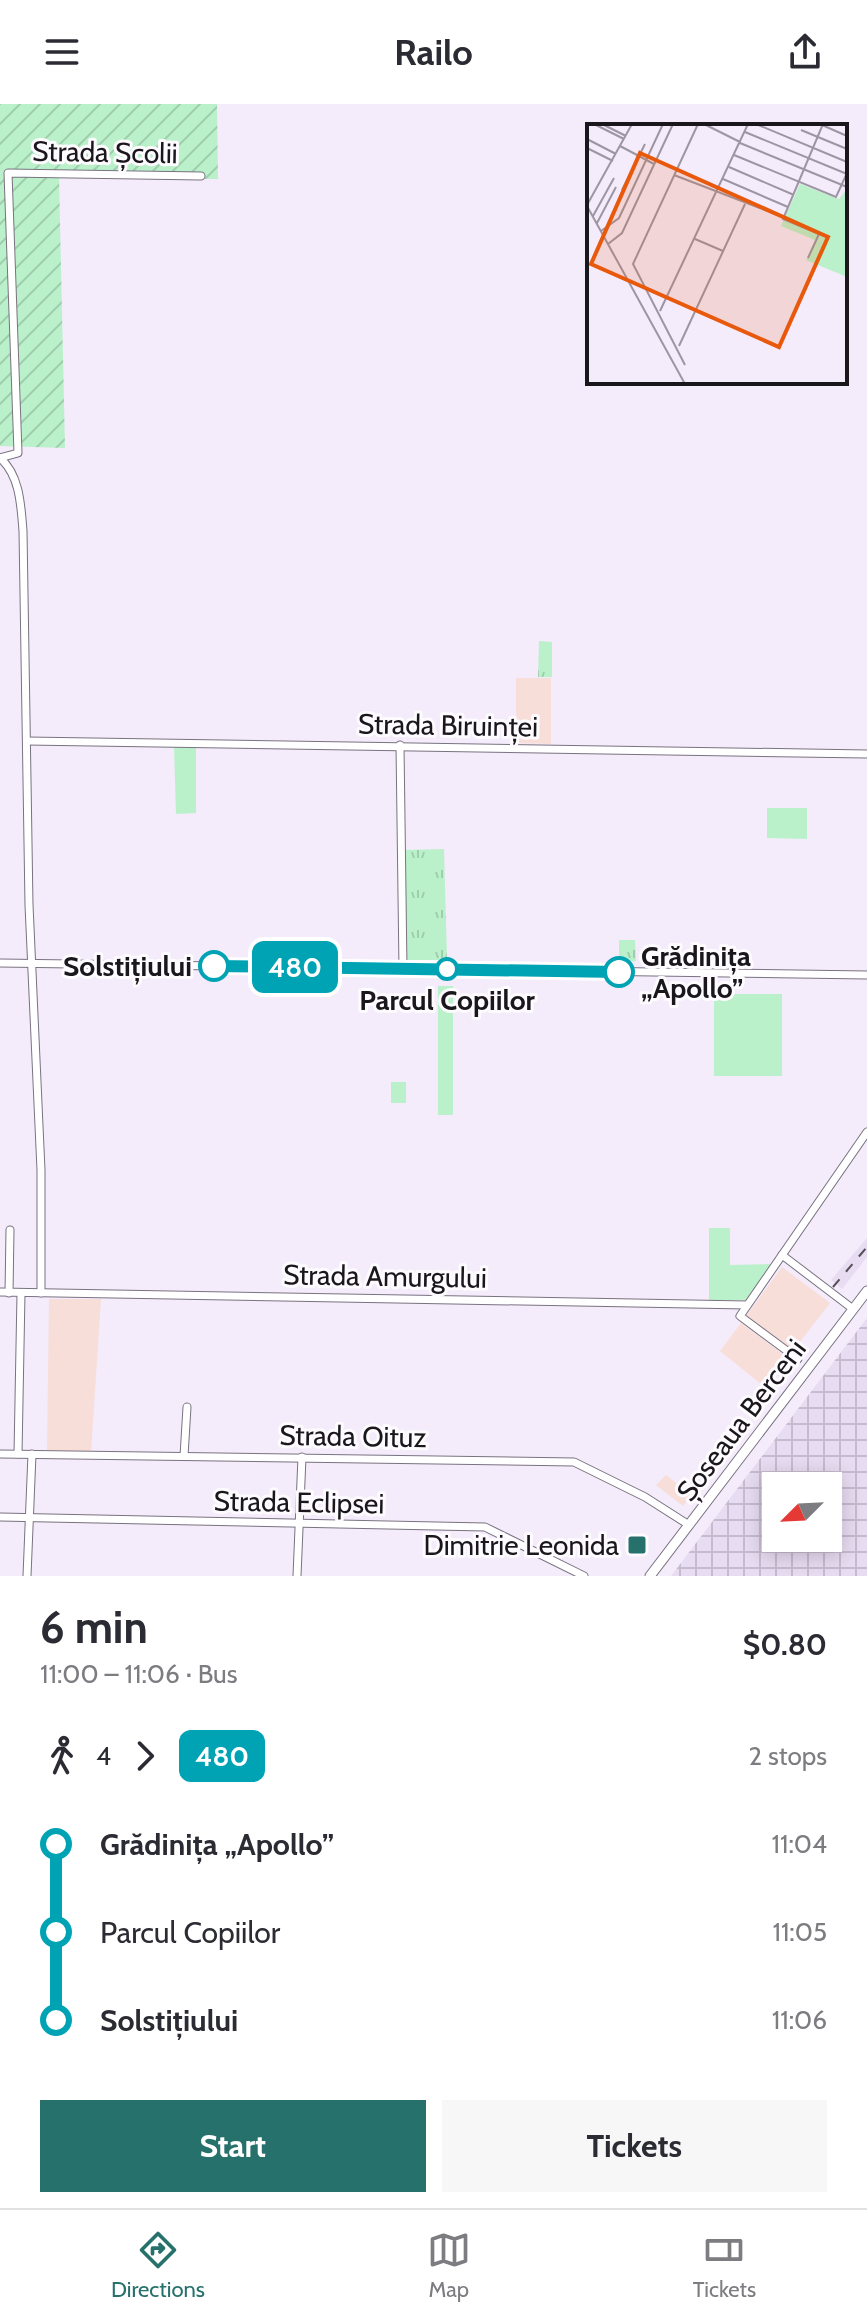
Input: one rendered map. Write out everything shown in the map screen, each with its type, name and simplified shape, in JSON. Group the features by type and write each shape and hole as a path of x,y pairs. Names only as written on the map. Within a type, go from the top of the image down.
{"main road":[{"name":"Șoseaua Berceni","path":"650,1576 867,1291"}],"street":[{"name":"Strada Școlii","path":"0,458 18,453 8,173 201,176"},
{"path":"0,458 9,466 22,512 41,1293"},
{"name":"Strada Biruinței","path":"27,741 867,754"},
{"path":"400,745 403,969"},
{"path":"0,963 867,975"},
{"path":"798,1359 740,1316 867,1132"},
{"path":"4,1292 10,1230"},
{"path":"782,1255 853,1309"},
{"name":"Strada Amurgului","path":"4,1292 747,1305"},
{"path":"18,1454 21,1293"},
{"path":"184,1456 187,1407"},
{"name":"Strada Oituz","path":"0,1454 574,1462 659,1505 689,1525"},
{"path":"27,1576 32,1454"},
{"path":"297,1576 302,1457"},
{"name":"Strada Eclipsei","path":"0,1517 488,1528 584,1576"}],"shaded area":[{"path":"516,678 551,678 551,744 516,743"},
{"path":"867,1238 867,1257 842,1289 831,1280"},
{"path":"782,1267 830,1303 793,1351 746,1316"},
{"path":"49,1299 101,1299 91,1452 47,1451"},
{"path":"867,1318 867,1576 671,1576"},
{"path":"741,1323 788,1358 766,1388 720,1351"},
{"path":"666,1475 691,1495 683,1506 656,1485"}],"green space":[{"path":"0,104 217,104 218,179 59,178 65,448 0,446"},
{"path":"539,641 552,642 552,677 538,677"},
{"path":"196,746 196,813 176,814 174,747"},
{"path":"767,808 807,808 807,839 767,838"},
{"path":"444,849 447,960 406,960 404,850"},
{"path":"619,940 635,940 636,961 619,962"},
{"path":"438,986 453,986 453,1115 438,1115"},
{"path":"714,994 782,994 782,1076 714,1076"},
{"path":"391,1082 406,1082 406,1103 391,1103"},
{"path":"709,1228 730,1228 730,1265 772,1264 747,1300 709,1300"}],"railway":[{"path":"833,1287 867,1247"}],"bus line":[{"name":"480","path":"214,966 619,972"}],"place":[{"name":"Solstițiului","path":"214,966"},
{"name":"Parcul Copiilor","path":"447,969"},
{"name":"Grădinița „Apollo”","path":"619,972"},
{"name":"Dimitrie Leonida","path":"637,1545"}]}
